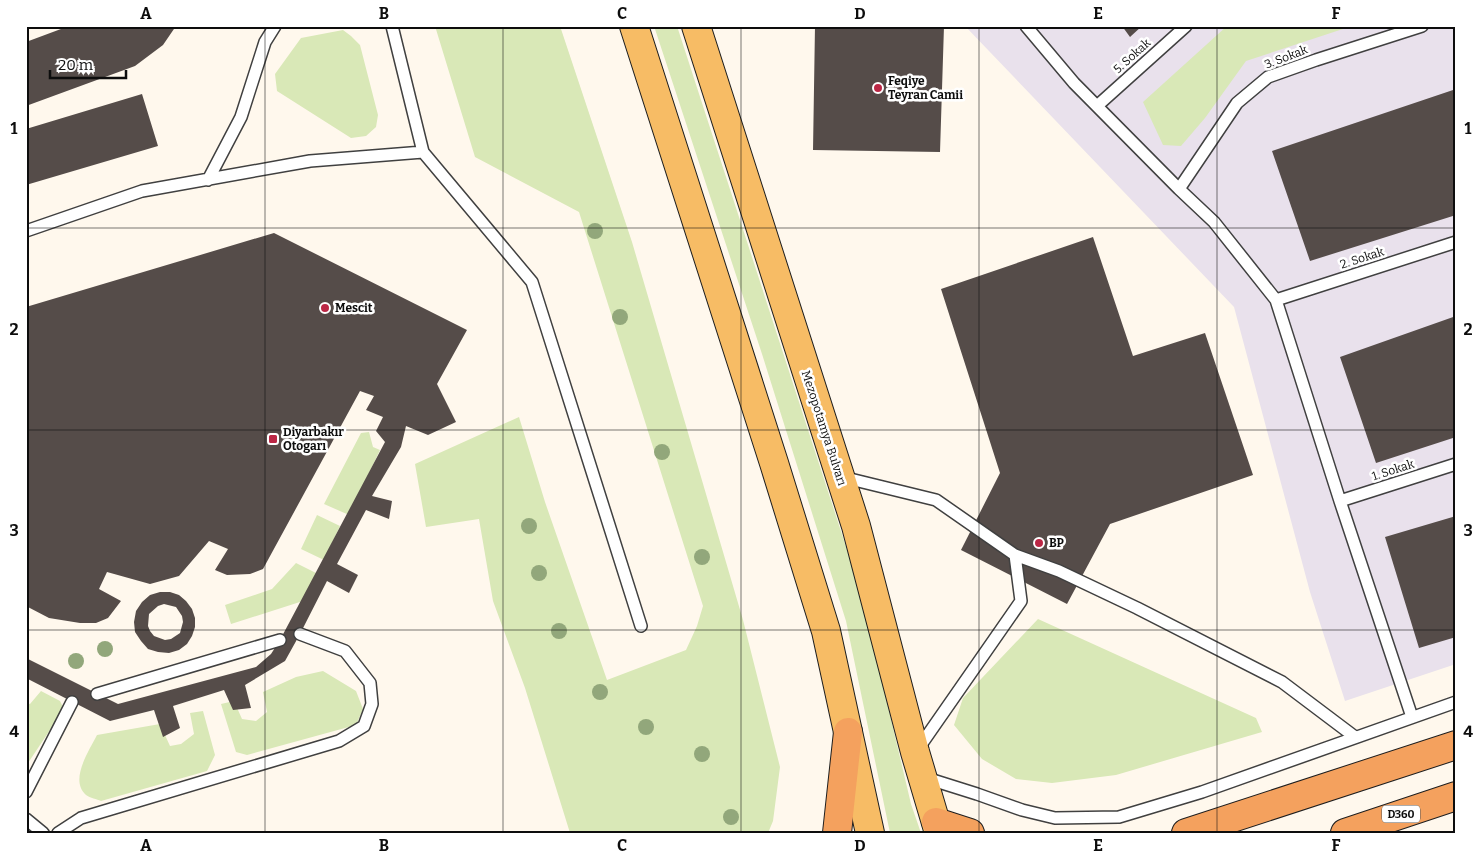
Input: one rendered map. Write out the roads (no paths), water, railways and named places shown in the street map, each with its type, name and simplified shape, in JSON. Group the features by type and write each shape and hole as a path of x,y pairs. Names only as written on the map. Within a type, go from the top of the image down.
{"highway":[{"path":"837,833 848,732"},
{"path":"1186,833 1456,745"},
{"name":"D360","path":"1345,833 1456,796"},
{"path":"938,827 970,833"}],"main road":[{"path":"634,26 826,631 870,833"},
{"name":"Mezopotamya Bulvarı","path":"696,26 856,526 919,765 938,827"}],"lane":[{"path":"208,180 241,116 265,42 275,26"},
{"path":"392,26 423,152 532,282 641,626"},
{"path":"1026,26 1097,106 1214,222 1276,300 1412,717"},
{"name":"5. Sokak","path":"1097,106 1186,26"},
{"name":"3. Sokak","path":"1179,189 1237,102 1268,77 1422,26"},
{"path":"26,231 142,191 310,161 423,152"},
{"name":"2. Sokak","path":"1276,300 1456,242"},
{"name":"1. Sokak","path":"1340,501 1456,464"},
{"path":"840,476 936,500 1015,554 1059,571 1128,604 1282,682 1355,737"},
{"path":"1015,554 1020,600 919,765 977,794 1022,810 1055,818 1119,817 1202,792 1456,702"},
{"path":"58,833 81,818 340,740 364,726 372,704 370,683 345,651 300,634"},
{"path":"97,694 280,640"},
{"path":"26,792 72,702"},
{"path":"26,819 43,833"}],"place":[{"name":"Feqiye Teyran Camii","path":"878,88"},
{"name":"Mescit","path":"325,308"},
{"name":"Diyarbakır Otogarı","path":"273,439"},
{"name":"BP","path":"1039,543"}]}
